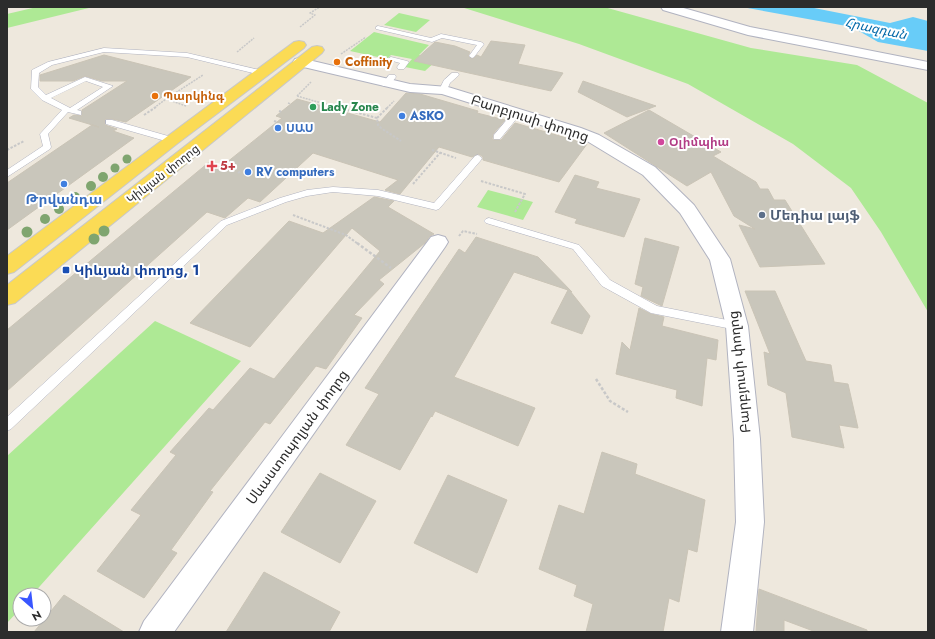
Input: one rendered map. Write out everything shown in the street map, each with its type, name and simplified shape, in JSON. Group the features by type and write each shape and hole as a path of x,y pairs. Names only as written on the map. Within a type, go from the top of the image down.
{"main road":[{"name":"Կիևյան փողոց","path":"7,267 219,104 299,45"},
{"name":"Կիևյան փողոց","path":"7,297 242,112 300,62 317,50"},
{"path":"219,104 230,101 238,103 242,112"}],"street":[{"path":"667,7 748,31 928,66"},
{"name":"Բարբյուսի փողոց","path":"300,62 389,80 410,88 449,82 518,112 593,138 649,171 687,209 720,259 737,326 747,439 750,522 737,632"},
{"name":"Սևաստոպոլյան փողոց","path":"156,632 438,242"}],"lane":[{"path":"378,28 432,40 441,36 481,44 472,56"},
{"path":"72,111 48,101 34,87 35,72 50,63 104,50 187,55 261,73"},
{"path":"391,59 405,62 401,67"},
{"path":"7,174 47,147 44,134 72,111 109,86 85,79 45,98"},
{"path":"497,136 518,112"},
{"path":"109,122 172,140"},
{"path":"7,425 224,224 267,205 319,190 345,190 402,197 436,207 478,158"},
{"path":"488,221 576,246 606,283 655,310 737,326"}],"path":[{"path":"320,7 310,13 320,16"},
{"path":"297,30 315,15"},
{"path":"338,56 378,28"},
{"path":"297,96 377,118"},
{"path":"127,127 166,100"},
{"path":"377,118 396,100"},
{"path":"386,109 390,111"},
{"path":"377,118 378,125 381,128 401,141"},
{"path":"7,150 20,142"},
{"path":"432,150 448,156"},
{"path":"402,197 440,153"},
{"path":"463,176 525,194 513,214"},
{"path":"267,205 346,234 410,281"},
{"path":"463,231 480,234"},
{"path":"596,379 610,401 628,412"}],"green space":[{"path":"37,7 93,7 7,28 7,14"},
{"path":"461,7 604,7 751,48 857,65 928,103 928,312 881,232 851,188 793,144 688,84 579,44"},
{"path":"399,13 430,20 416,32 384,25"},
{"path":"374,32 429,45 419,55 437,60 425,71 405,67 412,59 391,55 387,59 350,51"},
{"path":"488,190 533,202 523,220 477,207"},
{"path":"155,321 241,361 39,587 12,587 12,618 7,623 7,456"}],"water":[{"name":"Հրազդան","path":"742,7 809,7 890,23 913,17 928,21 928,51 878,42 852,27"}],"building":[{"path":"491,41 525,45 518,64 563,73 551,91 414,61 435,42 455,46 470,52 468,56 473,59 477,55 481,57"},
{"path":"104,55 191,77 126,122 105,119 105,125 117,129 113,131 134,138 7,230 7,183 92,125 99,127 69,118 74,115 82,116 82,110 127,81 102,81 85,76 73,81 40,81 40,75"},
{"path":"583,81 656,106 627,117 578,92"},
{"path":"406,93 420,94 478,111 477,113 505,120 493,134 492,139 494,140 501,140 515,123 587,144 559,182 483,160 483,157 479,154 472,157 439,147 400,194 385,190 398,180 313,153 260,202 248,198 225,218 207,212 7,391 7,330 208,163 221,167 282,118 276,116 297,99 380,122"},
{"path":"649,110 721,152 713,156 756,182 760,189 768,189 774,200 785,200 825,264 760,267 739,225 755,229 734,216 711,172 687,186 604,133"},
{"path":"575,175 599,182 596,188 640,199 624,237 575,223 577,219 555,212"},
{"path":"374,197 394,201 388,207 434,234 379,280 384,284 354,315 362,318 326,369 316,366 270,424 265,422 210,491 213,492 171,550 177,553 144,598 97,571 141,515 131,510 176,455 170,452 209,408 213,410 250,368 274,379 380,251 352,228 250,347 190,323 289,221 323,233"},
{"path":"476,237 538,257 572,292 570,291 590,316 582,334 551,323 568,290 514,272 454,377 535,408 518,446 435,411 400,470 346,445 379,394 365,388 459,249 465,253"},
{"path":"645,238 679,247 662,306 641,296 643,287 635,284"},
{"path":"745,291 775,291 806,361 831,365 834,382 848,384 858,428 839,425 844,448 792,437 786,393 768,385 764,352 770,354"},
{"path":"639,308 651,314 664,317 662,326 718,340 716,360 707,358 702,406 676,398 677,390 616,374 622,342 630,350"},
{"path":"602,452 637,464 635,474 705,500 697,552 688,549 679,602 669,598 663,632 586,632 593,604 574,596 577,585 539,569 559,505 584,514"},
{"path":"320,473 376,501 340,563 281,532"},
{"path":"448,475 507,500 477,573 414,543"},
{"path":"264,572 340,612 329,632 226,632"},
{"path":"759,589 867,630 867,632 816,632 784,620 784,632 756,632"},
{"path":"64,595 124,632 34,632 38,627 52,627 52,610"}],"place":[{"name":"Coffinity","path":"337,62"},
{"name":"Պարկինգ","path":"155,96"},
{"name":"Lady Zone","path":"313,107"},
{"name":"ASKO","path":"402,116"},
{"name":"ՍԱՍ","path":"278,128"},
{"name":"Օլիմպիա","path":"661,142"},
{"name":"5+","path":"212,166"},
{"name":"RV computers","path":"248,172"},
{"name":"Թրվանդա","path":"64,184"},
{"name":"Մեդիա լայֆ","path":"762,215"},
{"name":"Կիևյան փողոց, 1","path":"66,270"}]}
